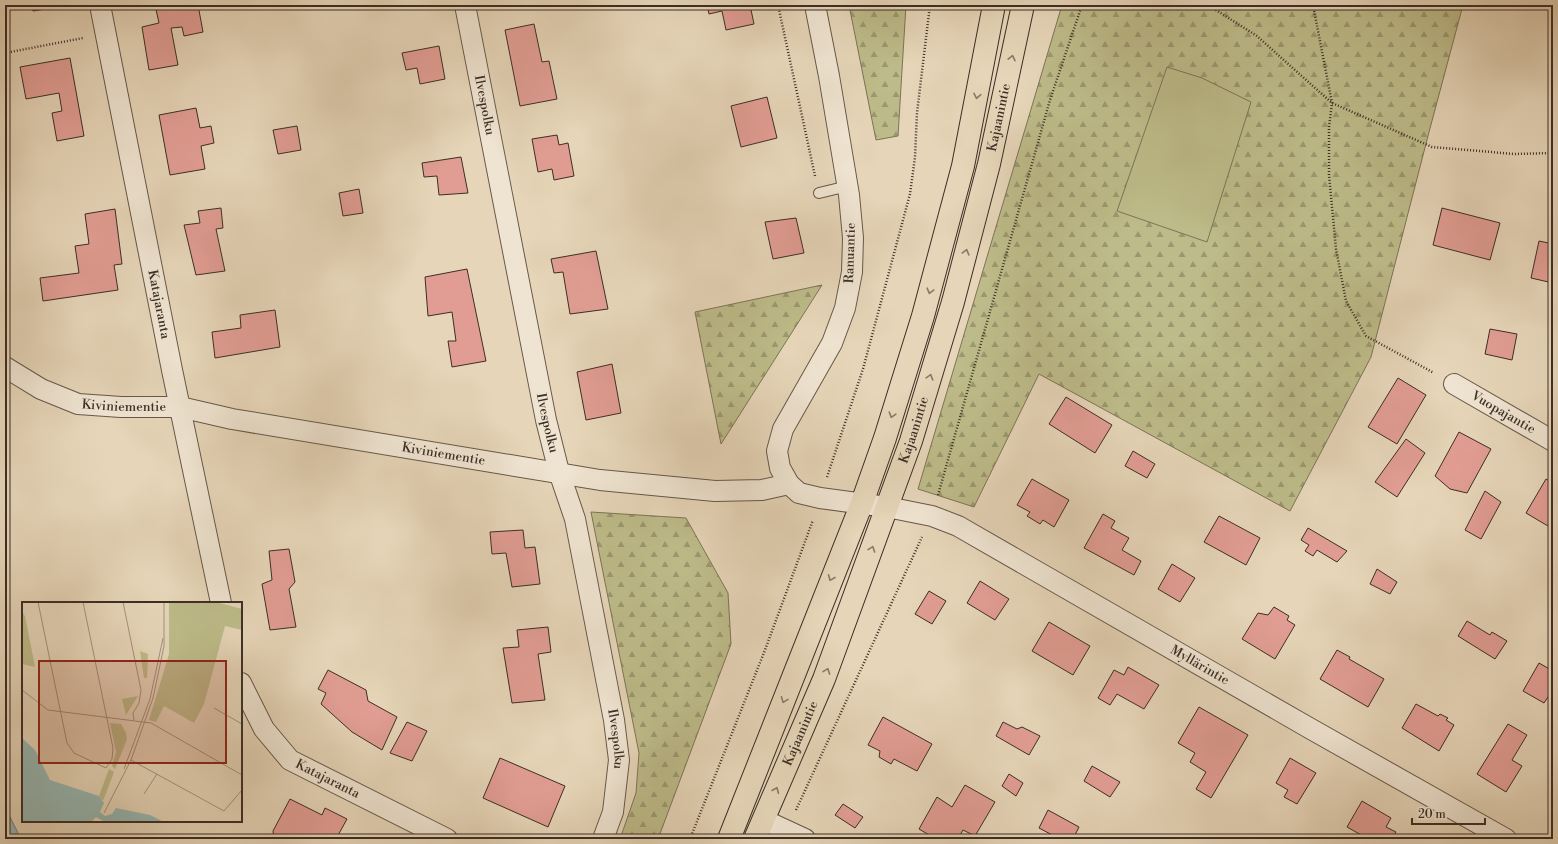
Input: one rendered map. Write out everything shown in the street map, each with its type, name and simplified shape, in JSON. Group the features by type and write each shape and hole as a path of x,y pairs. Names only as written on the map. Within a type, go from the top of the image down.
{"main road":[{"name":"Kajaanintie","path":"729,839 862,503 885,438 921,323 963,166 994,5"},
{"name":"Kajaanintie","path":"760,829 824,678 911,441 953,302 989,164 1023,5"}],"street":[{"name":"Katajaranta","path":"100,5 180,407 221,602"},
{"name":"Ilvespolku","path":"465,5 546,420 559,472 576,519 614,720 618,760 612,812 603,839"},
{"name":"Ranuantie","path":"789,484 780,468 777,451 783,429 832,343 845,308 852,272 853,238 848,186 815,5"},
{"name":"Kiviniementie","path":"5,367 41,389 78,404 122,407 180,407 232,419 600,480 716,491 762,490 789,484"},
{"name":"Vuopajantie","path":"1454,384 1553,441"},
{"path":"789,484 799,493 820,498 887,507"},
{"name":"Myllärintie","path":"887,507 932,516 958,526 1291,718 1506,839"},
{"name":"Katajaranta","path":"242,685 264,729 290,760 447,839"},
{"path":"760,829 786,830 805,839"}],"lane":[{"path":"819,193 848,186"}],"path":[{"path":"778,5 819,193"},
{"path":"830,469 863,370 910,194 915,157 917,113 930,5"},
{"path":"786,830 932,516 1050,100 1082,5"},
{"path":"1208,5 1257,36 1332,103 1432,147 1514,154 1553,153"},
{"path":"1313,5 1332,103 1329,127 1329,175 1336,249 1346,301 1366,336 1454,384"},
{"path":"5,53 106,35"},
{"path":"690,839 765,650 808,535"}],"green space":[{"path":"849,5 906,5 898,136 876,140"},
{"path":"1062,5 1463,5 1371,357 1290,511 1039,374 974,507 918,489"},
{"path":"1167,67 1202,78 1251,102 1207,242 1117,211"},
{"path":"822,285 721,444 695,312"},
{"path":"591,512 686,518 728,593 731,644 658,839 620,839 636,793 639,753"}],"water":[{"path":"5,807 21,839 5,839"}],"building":[{"path":"32,5 58,5 58,7 33,11"},
{"path":"155,5 198,5 203,32 184,36 182,27 171,28 178,65 149,70 142,27 159,23"},
{"path":"707,5 750,5 754,24 726,30 722,11 709,14"},
{"path":"534,24 542,62 549,61 557,99 520,106 505,30"},
{"path":"439,46 445,79 420,84 417,68 406,70 402,53"},
{"path":"70,58 84,136 57,141 52,113 62,111 59,93 26,99 20,67"},
{"path":"767,97 777,138 741,147 731,106"},
{"path":"196,108 200,128 211,126 214,143 201,146 205,169 170,175 159,115"},
{"path":"297,126 301,150 278,154 273,130"},
{"path":"557,135 559,145 568,143 574,176 554,180 552,169 538,172 532,139"},
{"path":"461,157 468,193 439,195 437,176 424,177 422,163"},
{"path":"359,189 363,213 343,216 339,193"},
{"path":"221,208 223,228 216,229 225,271 196,275 184,225 200,223 198,211"},
{"path":"1442,208 1500,223 1490,260 1433,245"},
{"path":"115,209 122,264 114,265 118,290 43,301 40,278 79,273 75,246 89,244 85,214"},
{"path":"796,218 804,253 773,259 765,222"},
{"path":"1539,241 1553,244 1553,283 1531,278"},
{"path":"596,251 608,309 570,314 563,272 554,273 551,259"},
{"path":"467,269 486,361 452,367 448,341 456,341 452,312 428,316 425,277"},
{"path":"275,310 280,347 215,358 212,332 241,328 240,315"},
{"path":"1490,329 1517,334 1512,360 1485,354"},
{"path":"612,364 621,413 586,420 577,372"},
{"path":"1398,378 1426,395 1397,444 1368,427"},
{"path":"1066,397 1112,425 1095,453 1049,424"},
{"path":"1459,432 1491,449 1467,493 1450,489 1435,476"},
{"path":"1406,439 1425,453 1397,497 1375,482"},
{"path":"1133,451 1155,464 1147,478 1125,466"},
{"path":"1032,479 1069,500 1054,527 1043,520 1040,524 1027,516 1030,512 1017,505"},
{"path":"1546,479 1553,483 1553,529 1526,513"},
{"path":"1485,491 1501,502 1481,539 1465,530"},
{"path":"1103,514 1115,521 1111,528 1129,538 1122,550 1141,561 1134,575 1084,548"},
{"path":"1219,516 1260,538 1246,565 1204,542"},
{"path":"1308,528 1347,551 1337,562 1317,550 1313,556 1305,551 1309,545 1301,540"},
{"path":"523,530 525,548 535,547 540,584 512,587 506,553 492,554 490,532"},
{"path":"289,549 295,582 289,589 296,627 270,630 262,584 272,580 269,551"},
{"path":"1172,564 1195,578 1180,602 1158,589"},
{"path":"1377,569 1397,582 1390,594 1370,584"},
{"path":"980,581 1009,599 995,620 967,603"},
{"path":"929,591 946,601 932,624 915,614"},
{"path":"1274,607 1289,616 1287,620 1295,625 1275,659 1242,639 1258,613 1268,615"},
{"path":"1467,621 1490,635 1492,632 1507,641 1495,659 1458,636"},
{"path":"1049,622 1090,646 1073,675 1032,651"},
{"path":"548,627 551,652 538,654 545,700 512,703 503,648 519,647 517,630"},
{"path":"1337,650 1350,657 1349,659 1384,679 1368,707 1320,679"},
{"path":"1539,663 1553,671 1553,696 1550,694 1544,703 1523,691"},
{"path":"1128,667 1159,685 1144,709 1117,694 1110,705 1098,698 1114,670 1124,675"},
{"path":"328,670 366,690 368,701 397,717 382,750 352,732 321,704 326,693 318,689"},
{"path":"1416,704 1438,716 1440,714 1448,718 1446,720 1454,725 1439,751 1402,728"},
{"path":"1199,707 1248,735 1211,798 1196,789 1206,772 1190,762 1195,753 1178,743"},
{"path":"883,717 932,744 917,771 894,759 891,764 879,757 880,751 868,745"},
{"path":"407,722 427,731 412,761 390,753"},
{"path":"1003,722 1017,729 1022,727 1040,736 1029,755 996,736"},
{"path":"1508,724 1527,735 1512,760 1522,766 1506,792 1477,774"},
{"path":"500,758 565,786 548,827 483,798"},
{"path":"1290,758 1316,773 1297,804 1284,797 1288,790 1276,783"},
{"path":"1092,766 1120,782 1110,797 1084,781"},
{"path":"1009,774 1023,783 1016,796 1002,786"},
{"path":"965,785 995,802 975,836 963,830 958,839 936,839 919,829 937,797 952,807"},
{"path":"290,799 322,815 325,808 347,819 336,839 274,839 273,831"},
{"path":"1362,801 1391,818 1386,827 1396,832 1392,839 1362,839 1363,836 1347,827"},
{"path":"843,804 863,817 855,828 835,815"},
{"path":"1048,810 1079,827 1073,839 1058,839 1039,828"}]}
